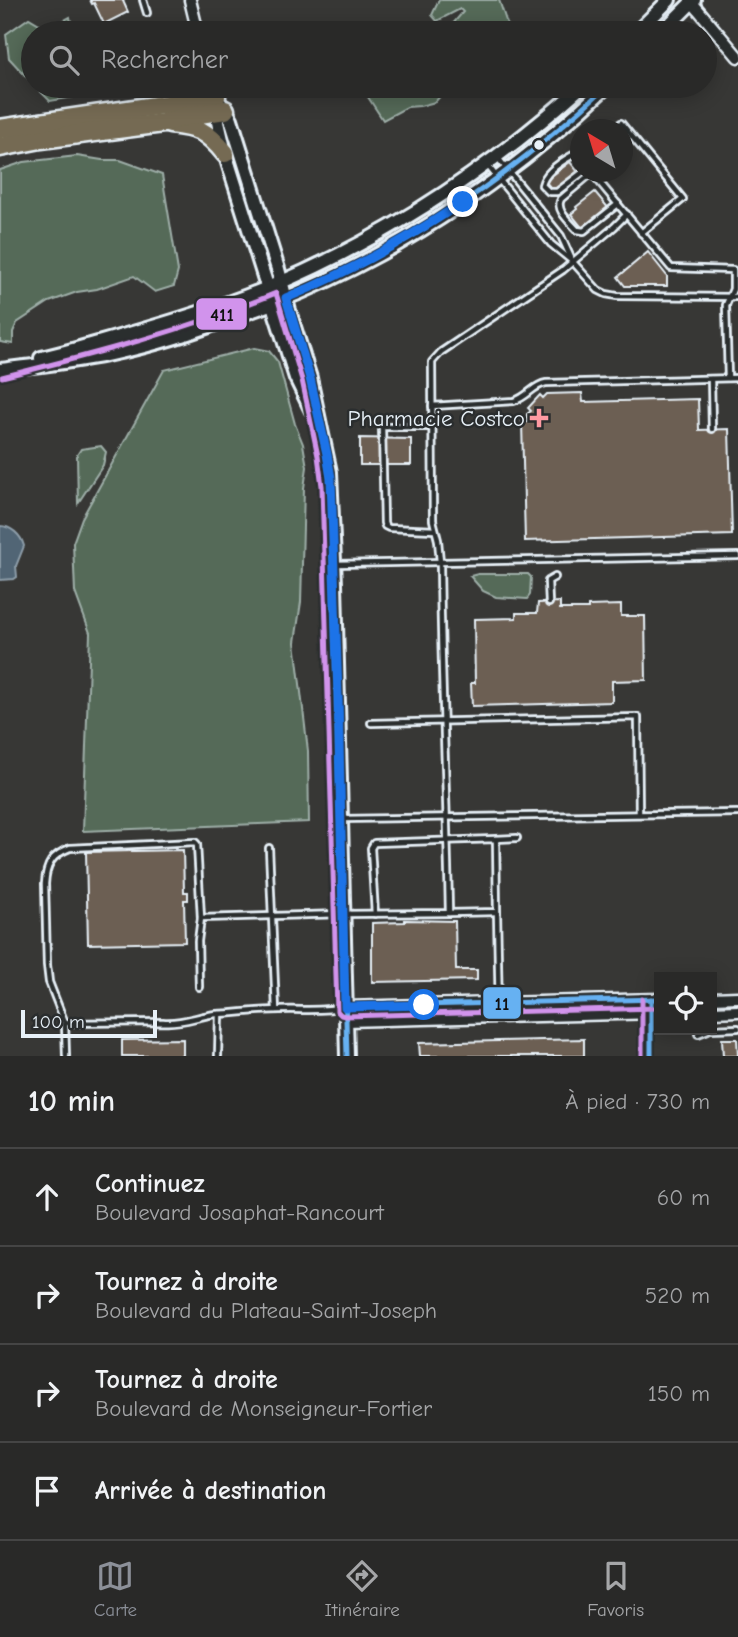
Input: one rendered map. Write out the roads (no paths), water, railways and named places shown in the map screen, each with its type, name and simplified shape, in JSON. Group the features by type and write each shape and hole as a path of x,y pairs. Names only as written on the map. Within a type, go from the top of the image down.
{"highway":[{"path":"0,129 218,101"},
{"path":"0,147 163,122 218,101"},
{"path":"163,122 203,131 215,140 225,153"}],"main road":[{"path":"648,21 669,0"},
{"path":"673,21 692,1"},
{"path":"0,369 169,323 282,281 355,245 431,202 491,160 568,98"},
{"path":"0,369 86,359 134,349 195,331 286,298 331,278 397,243 453,208 557,131 594,98"},
{"path":"218,101 225,153 267,288 296,379 322,433"},
{"path":"218,101 231,119 282,281 310,378 331,478 346,1056"}],"street":[{"path":"190,0 195,21"},
{"path":"692,1 708,21"},
{"path":"717,31 738,57"},
{"path":"717,998 738,997"},
{"path":"345,1007 654,999"},
{"path":"717,1012 738,1011"},
{"path":"346,1021 654,1013"}],"lane":[{"path":"144,0 146,13"},
{"path":"177,98 179,104"},
{"path":"633,138 683,199 641,233"},
{"path":"570,156 545,176 542,185 549,192 557,192 570,182"},
{"path":"491,160 551,244 573,262 591,284 606,294 738,297"},
{"path":"491,160 561,236 573,262"},
{"path":"580,182 558,203 559,208 580,232 618,204"},
{"path":"600,182 671,268 733,270 733,289 726,305 728,378"},
{"path":"449,913 442,722 440,562 433,520 431,366 436,356 573,262 614,228 626,214"},
{"path":"432,405 514,401 525,397 539,384 546,383 738,378"},
{"path":"711,379 712,429"},
{"path":"432,427 382,427 384,523 389,528 435,530"},
{"path":"334,564 738,556"},
{"path":"549,603 548,581 555,577"},
{"path":"371,723 638,717 639,814"},
{"path":"341,819 738,813"},
{"path":"375,914 371,848 374,843 517,838"},
{"path":"496,839 499,1017"},
{"path":"66,1056 65,1023 49,982 47,965 46,873 51,860 59,852 70,848 195,842 201,918 198,941 199,987"},
{"path":"270,848 276,1010"},
{"path":"201,918 497,912"},
{"path":"65,1023 172,1023 219,1014 331,1010 345,1007"},
{"path":"331,1010 346,1021"},
{"path":"218,1056 219,1014"},
{"path":"651,1056 654,1024"},
{"path":"717,1030 738,1028"}],"water":[{"path":"0,526 15,532 24,546 16,566 17,577 14,579 0,580"}],"place":[{"name":"Pharmacie Costco","path":"539,418"}]}
